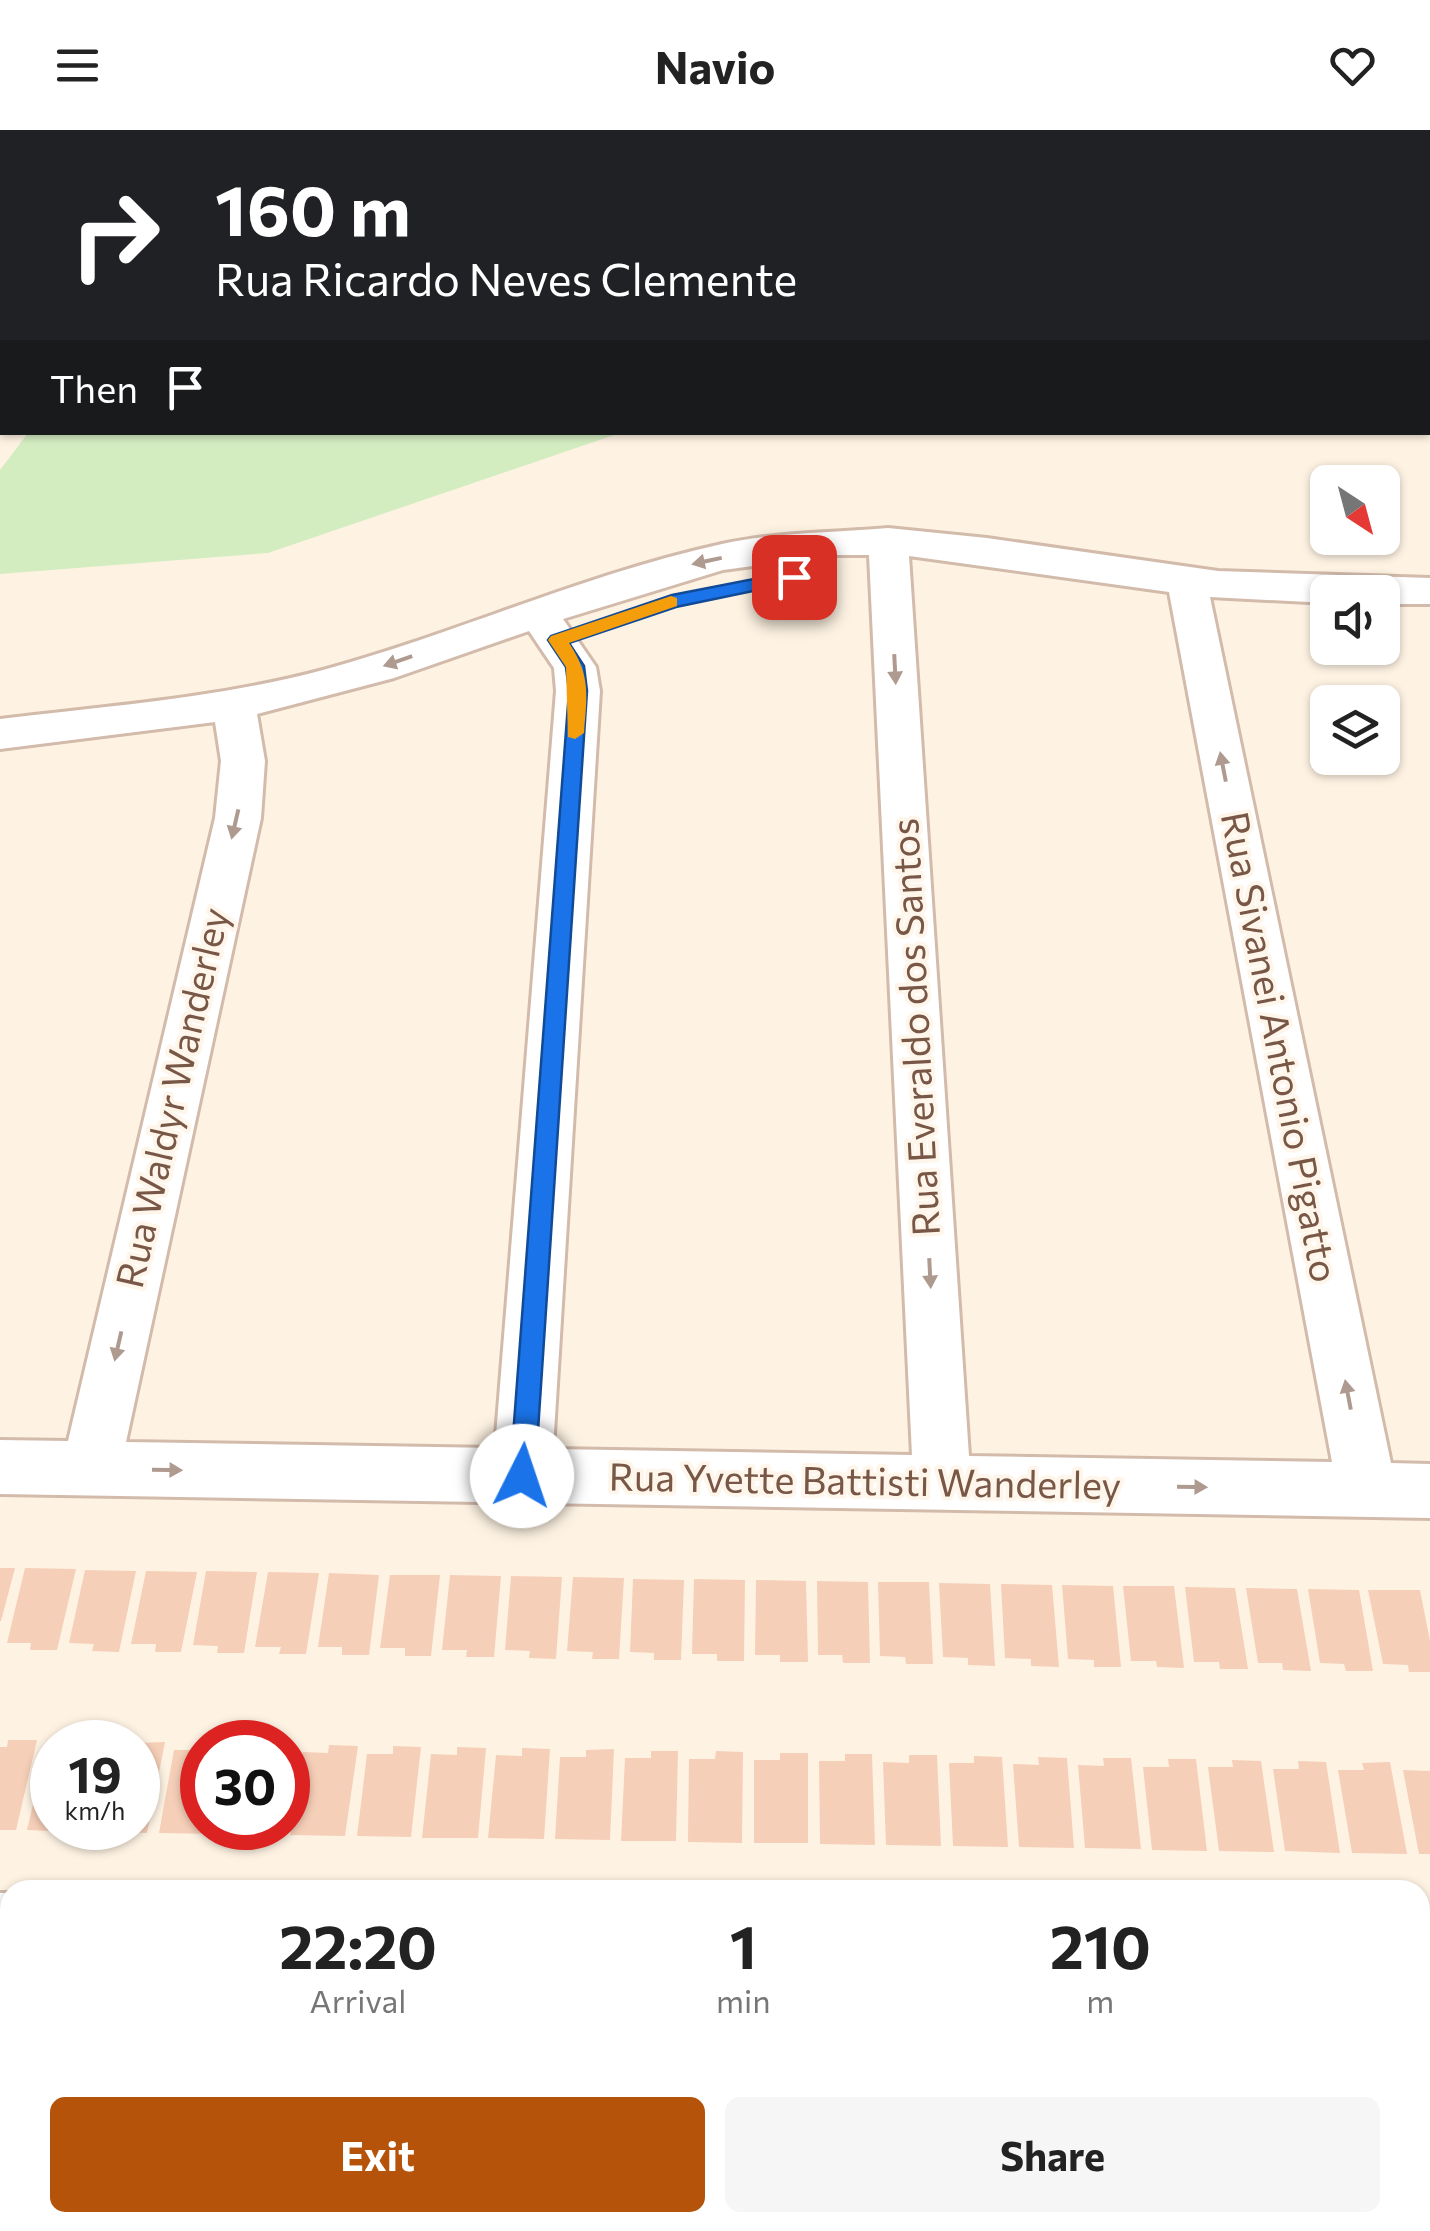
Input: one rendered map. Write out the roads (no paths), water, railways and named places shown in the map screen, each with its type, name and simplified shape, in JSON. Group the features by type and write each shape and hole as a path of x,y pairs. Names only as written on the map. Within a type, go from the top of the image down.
{"street":[{"path":"0,734 236,716 326,714 548,626 720,589 820,574 889,556 960,575 1189,592 1310,608"},
{"name":"Rua Everaldo dos Santos","path":"889,556 942,1482"},
{"path":"1189,592 1430,591"},
{"name":"Rua Sivanei Antonio Pigatto","path":"1189,592 1367,1490"},
{"path":"1400,614 1430,615"},
{"path":"522,1476 578,691 575,666 548,626"},
{"path":"0,767 236,716"},
{"name":"Rua Waldyr Wanderley","path":"90,1468 238,818 243,761 236,716"},
{"name":"Rua Yvette Battisti Wanderley","path":"0,1467 1430,1492"}]}
